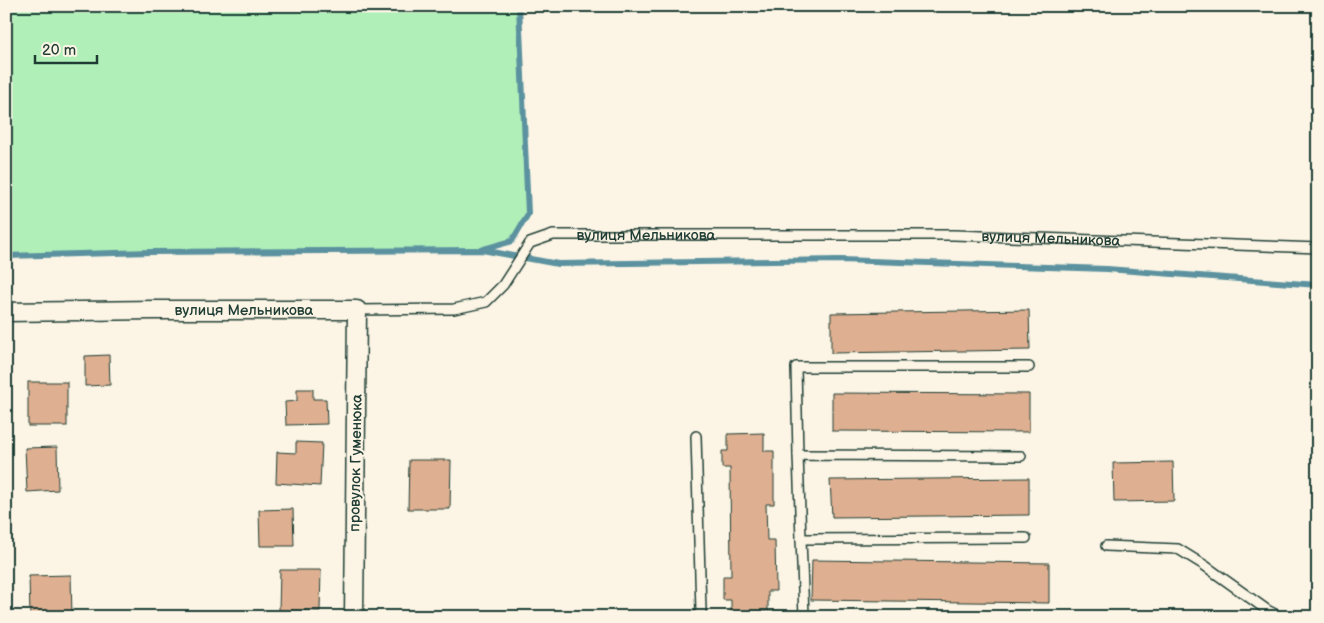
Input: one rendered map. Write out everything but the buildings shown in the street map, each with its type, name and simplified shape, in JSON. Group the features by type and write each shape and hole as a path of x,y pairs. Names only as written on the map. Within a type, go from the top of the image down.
{"street":[{"name":"вулиця Мельникова","path":"6,312 357,310"},
{"name":"провулок Гуменюка","path":"354,617 357,310"}],"lane":[{"name":"вулиця Мельникова","path":"357,310 454,309 486,302 503,285 530,243 553,235 954,235 1318,248"},
{"path":"744,617 804,616 796,367 1029,367"},
{"path":"696,436 701,611 697,617"},
{"path":"798,455 1021,456"},
{"path":"801,538 1026,538"},
{"path":"1106,546 1178,549 1204,565 1267,610 1281,617"}],"green space":[{"path":"6,6 519,6 528,214 512,241 482,250 151,252 6,256"}],"waterway":[{"path":"484,249 512,241 528,214 519,6"},
{"path":"6,256 151,252 482,250 558,264 841,260 1107,269 1318,285"}]}
